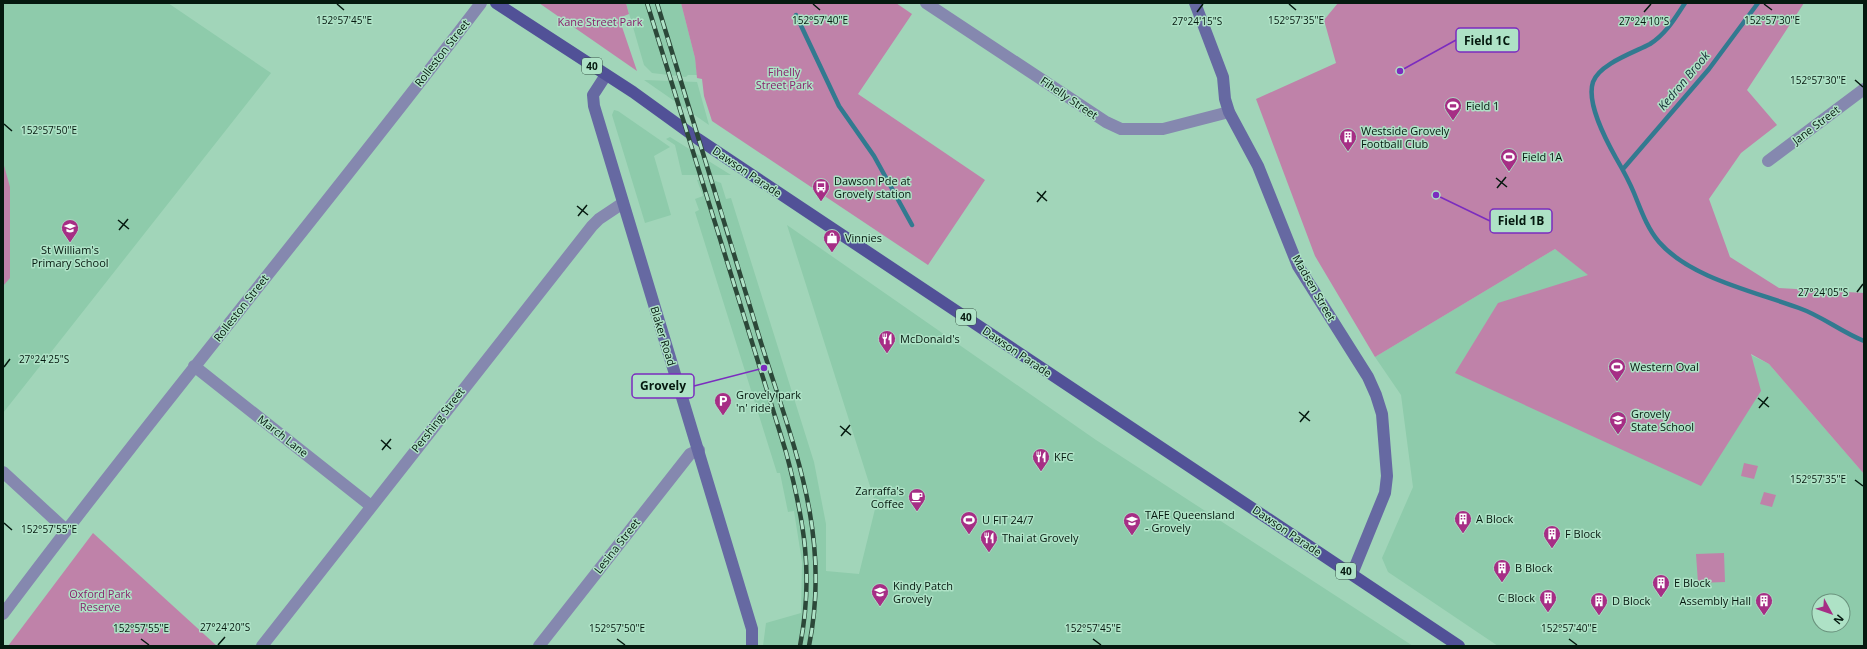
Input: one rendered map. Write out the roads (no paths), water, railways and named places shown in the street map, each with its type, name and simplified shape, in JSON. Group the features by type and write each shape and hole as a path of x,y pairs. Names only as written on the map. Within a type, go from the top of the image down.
{"main road":[{"name":"Dawson Parade","path":"496,3 606,75 698,139 1459,646"}],"street":[{"name":"Rolleston Street","path":"3,614 66,530 194,366 481,3"},
{"name":"Fihelly Street","path":"926,3 1106,122 1121,129 1163,129 1229,112"},
{"name":"Madsen Street","path":"1195,3 1223,77 1225,99 1229,112 1258,166 1298,266 1368,377 1382,414 1386,476 1385,494 1352,574"},
{"name":"Blaker Road","path":"606,75 594,95 594,106 752,629 752,646"},
{"name":"Jane Street","path":"1768,161 1864,89"},
{"name":"Pershing Street","path":"262,646 592,226 598,219 623,203"},
{"name":"March Lane","path":"194,366 371,506"},
{"name":"Lesina Street","path":"539,646 690,454 699,450"},
{"path":"3,472 66,530"}],"waterway":[{"name":"Kedron Brook","path":"1685,3 1670,25 1656,40 1610,64 1602,70 1593,82 1592,100 1598,121 1630,184 1648,225 1659,242 1672,255 1688,265 1744,290 1807,311 1864,341"},
{"name":"Kedron Brook","path":"1623,169 1709,69 1758,3"},
{"path":"796,15 839,106 874,156 912,225"}],"railway":[{"path":"647,3 786,452 798,501 805,548 806,571 806,595 800,646"},
{"path":"657,3 793,443 803,482 811,521 815,561 815,603 809,646"}],"place":[{"name":"Field 1C","path":"1400,71"},
{"name":"Field 1","path":"1453,121"},
{"name":"Westside Grovely Football Club","path":"1348,152"},
{"name":"Field 1A","path":"1509,172"},
{"name":"Field 1B","path":"1436,195"},
{"name":"Dawson Pde at Grovely station","path":"821,202"},
{"name":"St William's Primary School","path":"70,243"},
{"name":"Vinnies","path":"832,253"},
{"name":"McDonald's","path":"887,354"},
{"name":"Grovely","path":"764,368"},
{"name":"Western Oval","path":"1617,382"},
{"name":"Grovely park 'n' ride","path":"723,416"},
{"name":"Grovely State School","path":"1618,435"},
{"name":"KFC","path":"1041,472"},
{"name":"Zarraffa's Coffee","path":"917,512"},
{"name":"A Block","path":"1463,534"},
{"name":"U FIT 24/7","path":"969,535"},
{"name":"TAFE Queensland - Grovely","path":"1132,536"},
{"name":"F Block","path":"1552,549"},
{"name":"Thai at Grovely","path":"989,553"},
{"name":"B Block","path":"1502,583"},
{"name":"E Block","path":"1661,598"},
{"name":"Kindy Patch Grovely","path":"880,607"},
{"name":"C Block","path":"1548,613"},
{"name":"D Block","path":"1599,616"},
{"name":"Assembly Hall","path":"1764,616"}],"park label":[{"name":"Kane Street Park","path":"600,22"},
{"name":"Fihelly Street Park","path":"784,78"},
{"name":"Oxford Park Reserve","path":"100,600"}]}
